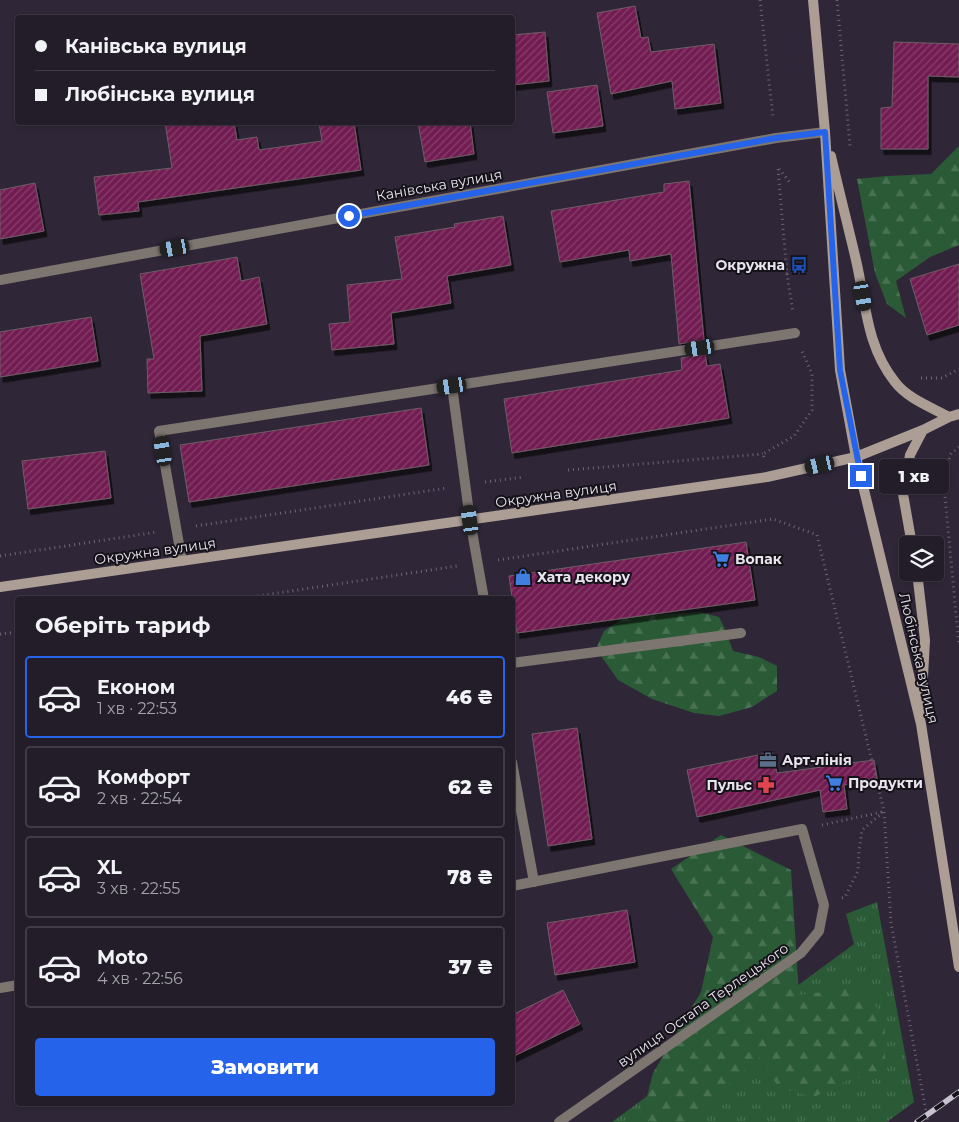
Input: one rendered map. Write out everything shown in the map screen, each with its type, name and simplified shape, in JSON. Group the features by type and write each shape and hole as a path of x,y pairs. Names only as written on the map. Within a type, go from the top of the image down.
{"main road":[{"name":"Любінська вулиця","path":"813,0 825,132 840,370 856,457 921,724 959,966"},
{"path":"825,132 857,262 869,330 882,363 896,384 913,398 954,415"},
{"name":"Окружна вулиця","path":"0,587 767,477 856,457 923,430 954,415"},
{"path":"911,536 904,494 910,455 923,430"},
{"path":"918,581 925,640 921,724"}],"street":[{"name":"Канівська вулиця","path":"0,280 766,140 825,132"},
{"path":"182,561 160,431 795,333"},
{"path":"452,386 470,520 484,596"},
{"path":"515,663 740,634"},
{"path":"515,778 534,882"},
{"path":"515,885 802,829"},
{"name":"вулиця Остапа Терлецького","path":"559,1122 801,953 819,931 824,906 802,829"},
{"path":"0,988 15,986"}],"path":[{"path":"760,0 773,117"},
{"path":"568,470 763,454 794,436 812,410 812,374 795,333 787,274 778,169 791,184"},
{"path":"787,274 799,265"},
{"path":"942,378 959,369"},
{"path":"959,447 951,454 943,475 959,646"},
{"path":"763,454 765,462"},
{"path":"0,556 524,477"},
{"path":"258,596 773,519 818,536 884,811 891,923 928,1122"},
{"path":"0,634 15,632"},
{"path":"802,829 884,811"},
{"path":"824,906 845,897 858,871 862,830 884,811"}],"green space":[{"path":"959,146 959,245 930,257 896,281 906,318 887,304 875,273 857,179 931,174"},
{"path":"700,612 719,617 733,651 759,657 777,666 777,691 752,707 719,716 694,713 652,699 618,680 596,649 604,631 625,617"},
{"path":"721,835 791,870 799,995 862,987 885,1019 885,1076 852,1078 814,1097 779,1088 760,1057 708,1101 691,1122 653,1122 642,1116 653,1073 701,992 713,937 671,869"},
{"path":"877,902 914,1102 887,1122 612,1122 854,944 846,914"}],"building":[{"path":"635,6 641,38 648,37 651,52 714,44 721,103 675,109 672,81 611,94 597,13"},
{"path":"545,32 549,81 515,85 515,35"},
{"path":"894,42 959,44 959,77 928,76 928,149 881,149 881,108 892,107"},
{"path":"597,85 603,126 553,133 547,92"},
{"path":"165,125 234,125 237,140 257,137 259,150 322,141 319,125 354,125 361,170 138,202 139,211 99,215 94,177 172,168"},
{"path":"419,125 470,125 474,154 425,162"},
{"path":"689,181 704,340 679,344 671,254 630,261 629,250 560,262 551,211 664,192 664,184"},
{"path":"35,183 44,231 0,239 0,190"},
{"path":"503,216 511,265 447,276 451,303 391,313 394,344 332,350 329,324 350,322 347,285 402,279 395,237 455,227 454,224"},
{"path":"237,257 241,281 259,277 267,324 200,336 202,391 148,393 147,359 154,359 140,274"},
{"path":"959,264 959,325 927,335 910,279"},
{"path":"91,317 98,361 0,377 0,332"},
{"path":"705,354 707,366 720,364 729,418 512,453 504,399 682,370 681,358"},
{"path":"421,408 429,465 189,502 180,445"},
{"path":"105,451 111,498 28,509 22,461"},
{"path":"746,542 755,600 517,633 515,596 512,596 509,576"},
{"path":"577,728 592,839 548,846 532,734"},
{"path":"772,752 777,773 874,760 877,778 844,785 847,809 823,812 820,790 697,817 687,770"},
{"path":"627,910 635,962 555,975 547,923"},
{"path":"563,990 580,1024 515,1056 515,1014"}],"railway":[{"path":"917,1122 959,1092"}],"place":[{"name":"Окружна","path":"799,265"},
{"name":"Вопак","path":"721,559"},
{"name":"Хата декору","path":"523,577"},
{"name":"Арт-лінія","path":"768,760"},
{"name":"Продукти","path":"834,783"},
{"name":"Пульс","path":"766,785"}],"route":[{"path":"349,216 776,138 825,132 840,370 861,476"}]}
